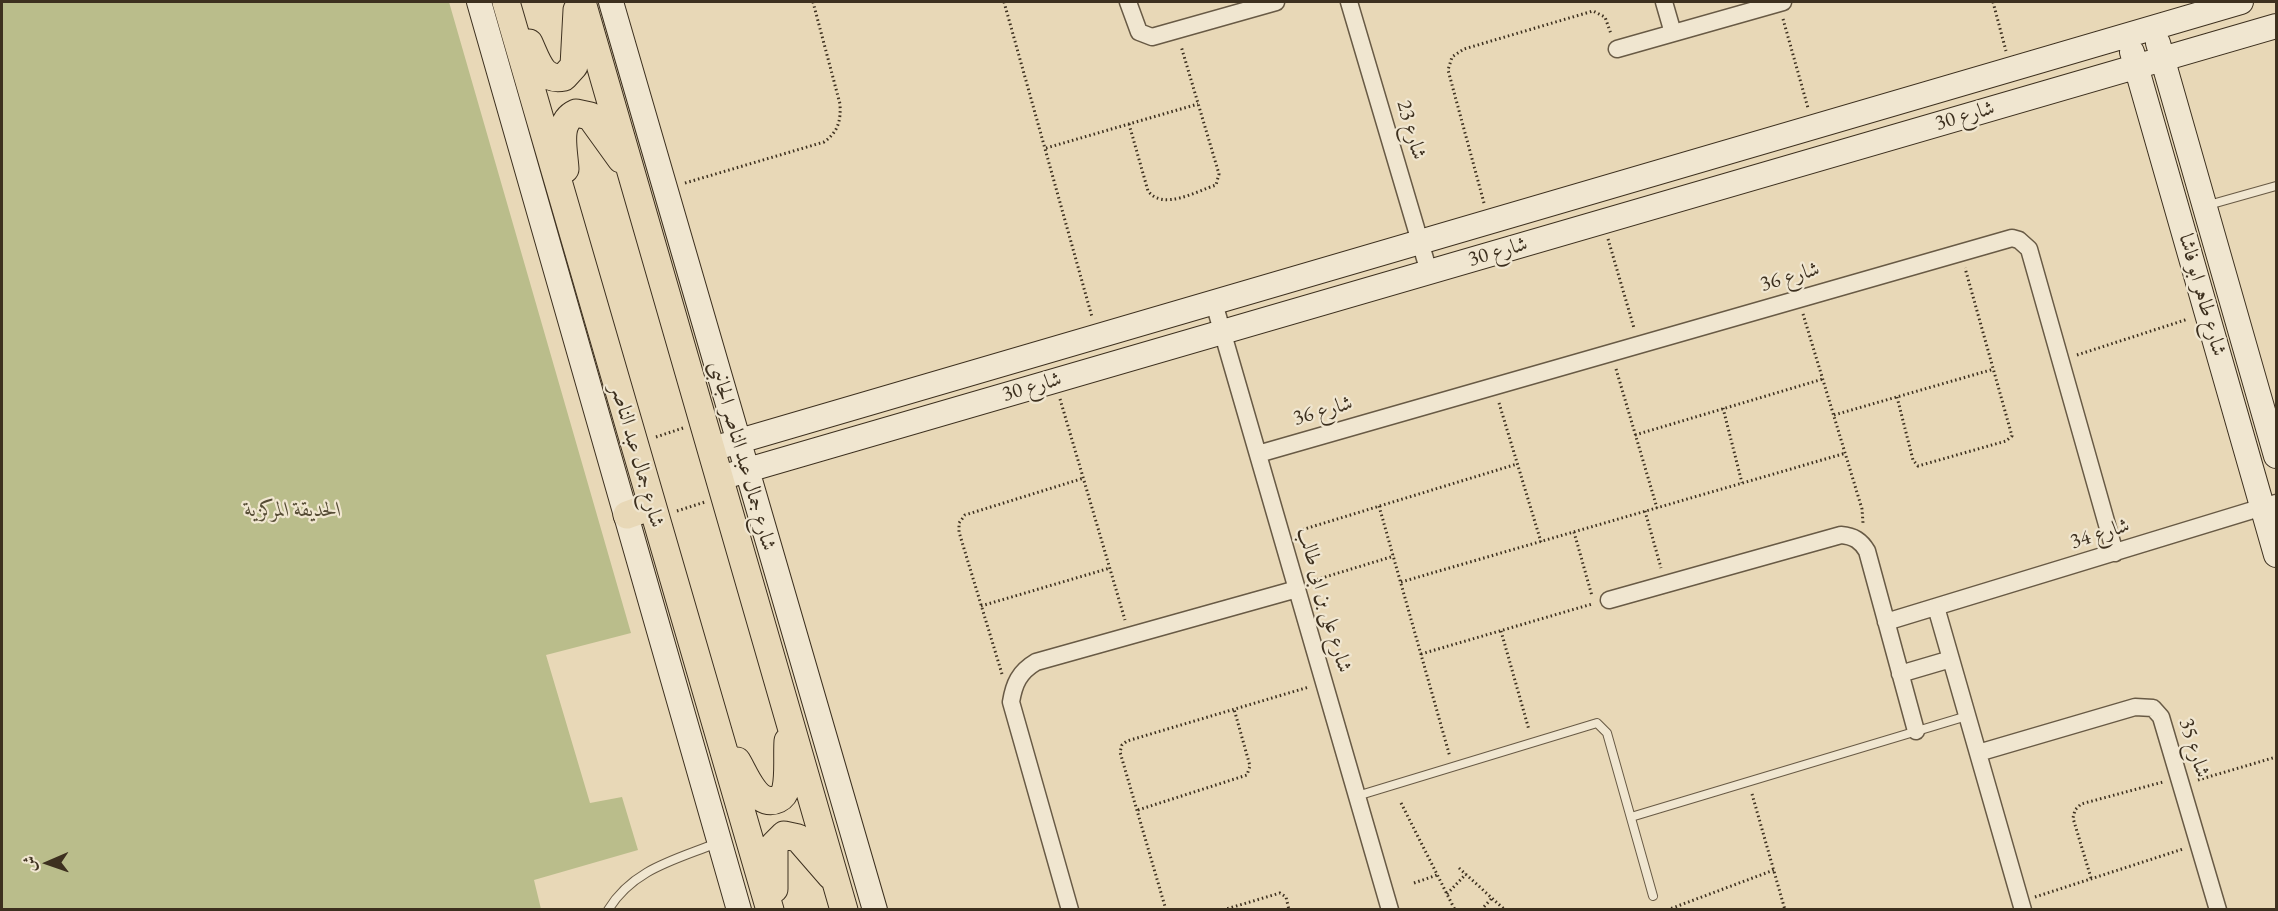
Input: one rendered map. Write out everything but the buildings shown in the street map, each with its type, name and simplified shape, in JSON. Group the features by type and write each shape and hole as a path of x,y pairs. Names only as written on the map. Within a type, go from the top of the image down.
{"main road":[{"path":"507,2 544,73 557,78 570,72 574,66 577,2"},
{"name":"شارع جمال عبد الناصر","path":"507,2 770,909"},
{"path":"582,2 844,909"},
{"path":"567,213 563,129 570,116 584,113 590,116 632,175"},
{"path":"627,515 654,512"},
{"path":"717,727 757,795 764,800 772,801 783,795 786,787 788,716"},
{"path":"775,909 773,850 776,840 784,835 798,838 836,881"}],"street":[{"path":"479,2 739,909"},
{"name":"شارع جمال عبد الناصر الجانبى","path":"611,2 737,442 875,909"},
{"path":"1128,2 1136,28 1142,36 1152,37 1276,2"},
{"name":"شارع 23","path":"1350,2 1429,272"},
{"path":"1664,2 1673,33"},
{"path":"1617,49 1781,2"},
{"name":"شارع 30","path":"711,449 2241,2"},
{"name":"شارع 30","path":"722,487 746,471 2162,57 2277,26"},
{"name":"شارع طاهر ابو فاشا","path":"2154,27 2277,456"},
{"name":"شارع طاهر ابو فاشا","path":"2127,36 2207,313 2270,506 2277,555"},
{"name":"شارع 36","path":"1258,454 2012,238 2025,244 2029,249 2115,553"},
{"name":"شارع على بن ابى طالب","path":"1214,303 1390,909"},
{"name":"شارع 34","path":"1886,622 2270,506"},
{"path":"1601,602 1841,535 1856,539 1867,551 1916,731"},
{"path":"1070,909 1011,702 1017,678 1025,669 1036,663 1297,588"},
{"path":"1936,607 2021,905"},
{"path":"1900,674 1951,659"},
{"name":"شارع 35","path":"1978,753 2135,707 2147,706 2161,717 2218,909"}],"lane":[{"path":"2205,206 2277,186"},
{"path":"1631,817 1967,716"},
{"path":"1358,796 1592,723 1602,725 1608,733 1653,896"},
{"path":"608,909 621,890 637,876 720,841"}],"path":[{"path":"666,188 824,142 832,136 841,117 840,104 813,2"},
{"path":"1004,2 1098,336"},
{"path":"1781,2 1813,128"},
{"path":"1992,2 2011,70"},
{"path":"1490,222 1448,70 1452,57 1464,49 1593,11 1605,17 1617,49"},
{"path":"1129,124 1148,191 1156,199 1167,201 1216,185 1220,174 1176,30"},
{"path":"1046,148 1198,104"},
{"path":"1603,221 1639,344"},
{"path":"1897,397 1913,460 1918,466 1923,467 2006,441 2012,436 1960,252"},
{"path":"1798,298 1864,519 1856,539"},
{"path":"2061,360 2207,313"},
{"path":"1611,352 1657,508"},
{"path":"1834,415 1994,369"},
{"path":"1635,435 1823,379"},
{"path":"1055,381 1130,636"},
{"path":"1494,386 1541,542"},
{"path":"1723,408 1742,483"},
{"path":"634,444 704,421"},
{"path":"1401,582 1846,453"},
{"path":"1281,536 1517,464"},
{"path":"1011,702 959,532 961,518 1084,478"},
{"path":"654,512 722,487"},
{"path":"1379,506 1453,767"},
{"path":"1645,512 1666,584"},
{"path":"1421,654 1601,602 1574,532"},
{"path":"1297,588 1394,556"},
{"path":"981,606 1110,568"},
{"path":"1501,631 1533,743"},
{"path":"1166,909 1120,752 1124,742 1324,683"},
{"path":"1137,810 1247,775 1250,766 1234,709"},
{"path":"2092,879 2073,818 2075,810 2081,804 2277,757"},
{"path":"1749,781 1785,909"},
{"path":"1401,803 1455,909"},
{"path":"2021,905 2199,844"},
{"path":"1459,868 1505,909"},
{"path":"1667,909 1774,870"},
{"path":"1447,894 1466,874"},
{"path":"1414,883 1437,875"},
{"path":"1223,909 1277,894 1286,897 1289,909"},
{"path":"1481,909 1492,898"}],"green space":[{"name":"الحديقة المركزية","path":"2,2 449,2 631,633 546,655 590,803 622,797 638,850 534,880 541,909 2,909"}]}
